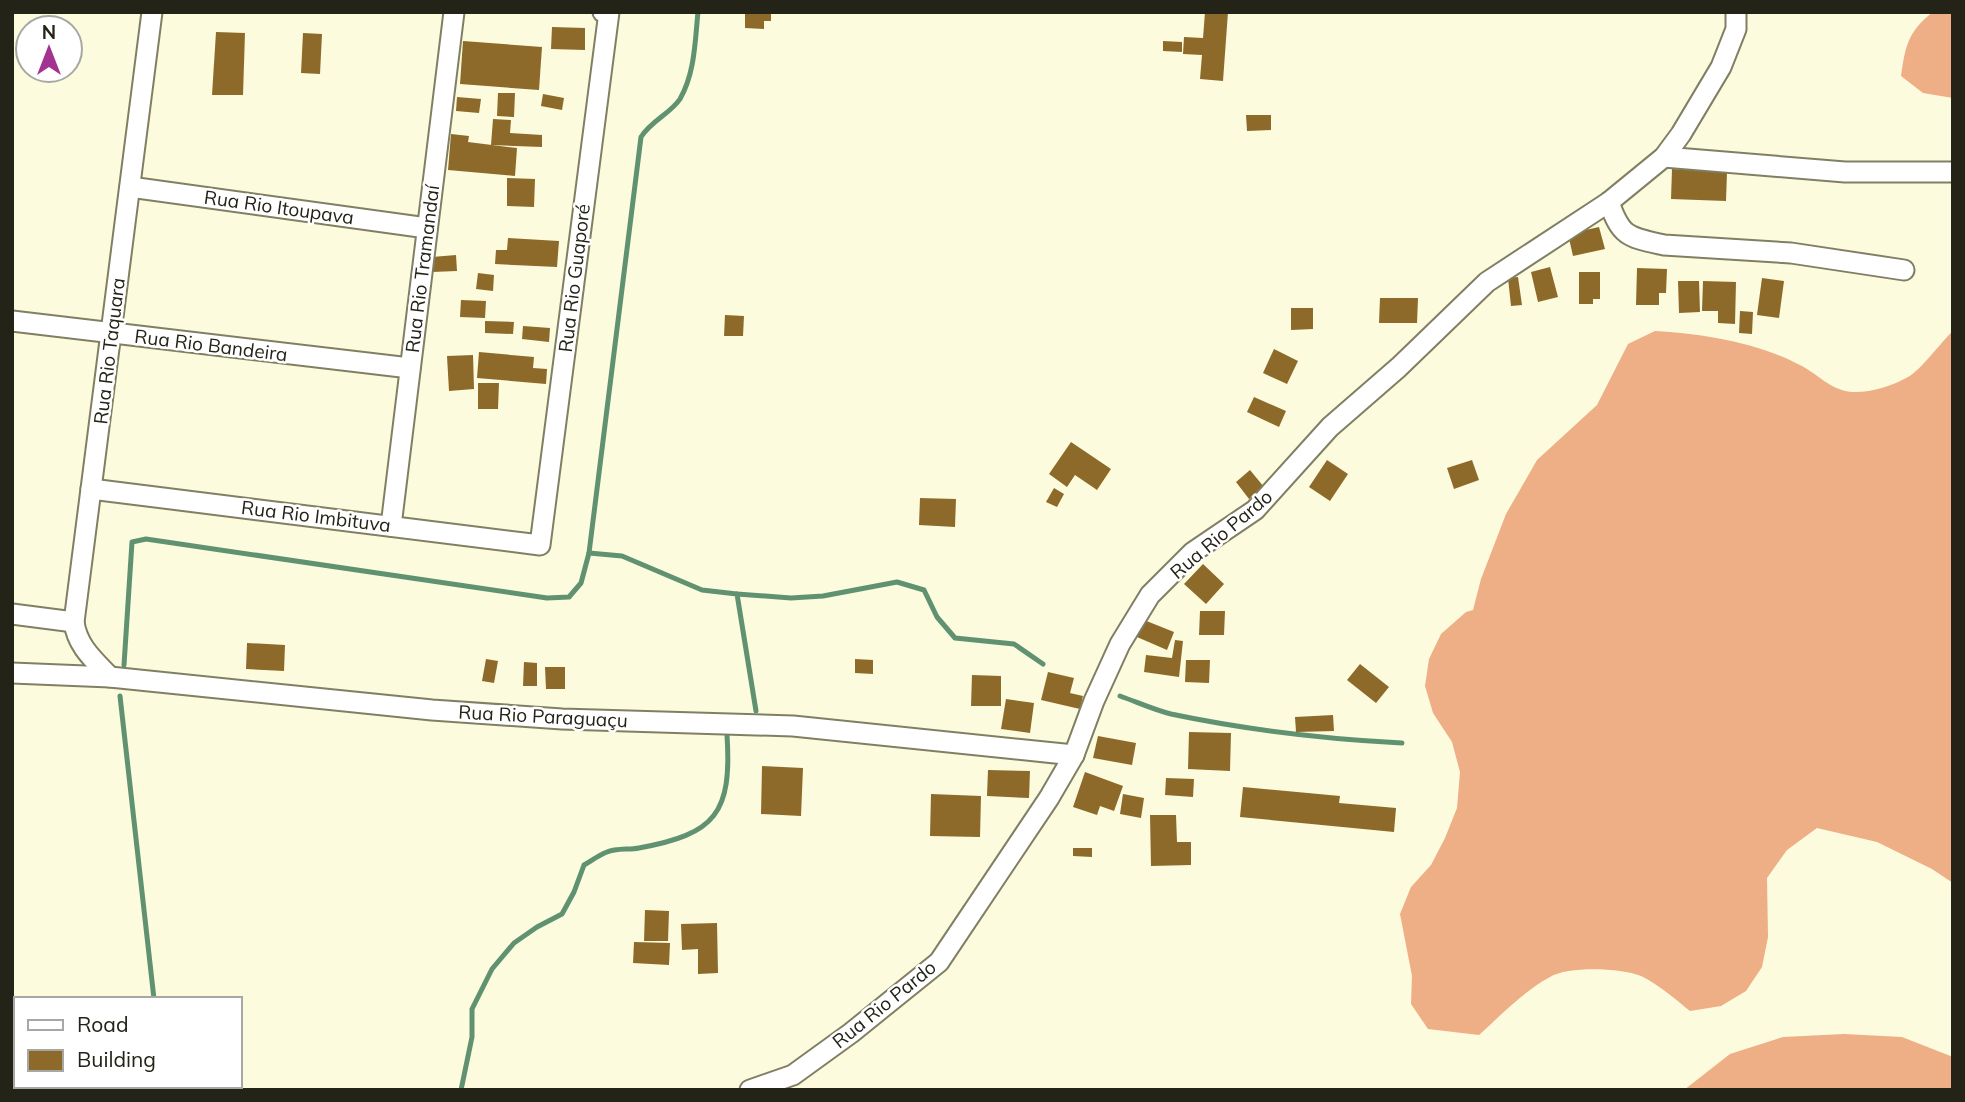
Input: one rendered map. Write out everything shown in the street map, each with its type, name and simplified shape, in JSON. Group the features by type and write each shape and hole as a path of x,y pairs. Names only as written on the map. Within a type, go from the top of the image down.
{"street":[{"name":"Rua Rio Taquara","path":"74,622 152,12"},
{"name":"Rua Rio Tramandaí","path":"391,526 454,12"},
{"path":"603,12 609,12"},
{"name":"Rua Rio Guaporé","path":"540,545 609,12"},
{"name":"Rua Rio Pardo","path":"750,1090 793,1075 851,1033 939,962 1049,798 1074,755 1094,701 1120,644 1150,594 1193,552 1255,510 1329,427 1399,368 1487,282 1609,202 1664,157 1721,67 1736,29 1736,12"},
{"path":"1664,157 1845,172 1953,172"},
{"name":"Rua Rio Itoupava","path":"130,187 427,228"},
{"path":"1609,202 1617,224 1628,235 1645,241 1664,245 1791,253 1904,270"},
{"name":"Rua Rio Bandeira","path":"12,321 410,368"},
{"name":"Rua Rio Imbituva","path":"91,489 540,545"},
{"path":"12,614 74,622 76,636 82,647 110,677"},
{"name":"Rua Rio Paraguaçu","path":"12,673 110,677 432,709 583,720 793,726 1074,755"}],"shaded area":[{"path":"1933,12 1953,12 1953,98 1923,93 1901,76 1909,40 1918,26"},
{"path":"1655,331 1691,334 1748,345 1784,357 1844,391 1859,392 1881,388 1908,377 1953,331 1953,883 1932,869 1877,842 1817,828 1787,850 1767,878 1768,937 1762,967 1746,991 1721,1006 1690,1011 1660,987 1632,973 1608,970 1569,971 1550,977 1531,989 1479,1035 1428,1029 1411,1004 1412,976 1400,914 1411,887 1431,865 1445,838 1457,808 1460,772 1452,742 1433,713 1425,686 1429,659 1441,634 1466,612 1473,610 1481,579 1506,514 1537,460 1597,405 1628,344"},
{"path":"1844,1034 1902,1037 1953,1057 1953,1090 1684,1090 1730,1054 1783,1037"}],"building":[{"path":"745,12 771,12 771,21 764,21 764,29 745,28"},
{"path":"1205,12 1228,12 1223,81 1200,79 1202,55 1183,54 1184,37 1203,38"},
{"path":"552,27 585,28 585,50 551,49"},
{"path":"216,32 245,33 243,95 212,95"},
{"path":"303,33 322,34 320,74 301,73"},
{"path":"463,41 542,47 539,90 460,84"},
{"path":"1163,41 1182,42 1182,52 1163,51"},
{"path":"498,93 515,93 514,117 497,116"},
{"path":"543,94 564,98 562,110 541,106"},
{"path":"457,97 481,99 479,113 456,111"},
{"path":"1246,115 1271,115 1271,130 1247,131"},
{"path":"493,119 511,120 510,133 542,135 542,147 491,145"},
{"path":"451,134 469,136 468,142 517,148 515,176 448,170"},
{"path":"1672,169 1727,172 1726,201 1671,199"},
{"path":"507,178 535,179 534,207 507,206"},
{"path":"1599,227 1605,249 1573,256 1568,234"},
{"path":"508,238 559,241 557,267 495,264 496,250 507,250"},
{"path":"456,255 457,271 432,272 432,257"},
{"path":"1550,267 1558,297 1538,302 1531,272"},
{"path":"1637,268 1667,269 1666,293 1659,293 1659,305 1636,305"},
{"path":"1579,272 1600,272 1600,299 1593,299 1593,304 1579,304"},
{"path":"478,273 494,275 493,291 476,289"},
{"path":"1518,277 1522,305 1511,306 1508,278"},
{"path":"1762,278 1784,281 1779,318 1757,315"},
{"path":"1678,281 1699,281 1700,312 1679,313"},
{"path":"1703,281 1736,282 1735,324 1718,323 1718,311 1702,311"},
{"path":"1380,298 1418,298 1417,323 1379,323"},
{"path":"461,300 486,301 485,318 460,317"},
{"path":"1291,308 1313,308 1313,329 1291,330"},
{"path":"1740,311 1753,312 1752,334 1739,333"},
{"path":"725,315 744,316 743,336 724,336"},
{"path":"485,321 514,322 513,334 485,333"},
{"path":"523,326 550,328 549,342 522,339"},
{"path":"1274,349 1298,361 1287,384 1263,373"},
{"path":"479,352 534,357 533,368 547,369 546,384 477,378"},
{"path":"473,355 474,389 449,391 447,356"},
{"path":"478,383 499,383 498,409 478,409"},
{"path":"1254,397 1286,411 1279,427 1247,412"},
{"path":"1071,442 1111,469 1097,490 1075,475 1067,487 1049,474"},
{"path":"1327,460 1348,474 1330,501 1309,487"},
{"path":"1472,460 1479,480 1454,489 1447,468"},
{"path":"1250,470 1264,487 1249,499 1236,482"},
{"path":"1054,488 1064,494 1057,507 1046,502"},
{"path":"920,498 956,499 955,527 919,525"},
{"path":"1203,564 1224,584 1206,604 1184,584"},
{"path":"1200,611 1225,611 1224,635 1199,635"},
{"path":"1144,620 1174,632 1167,650 1137,637"},
{"path":"1175,640 1183,641 1179,677 1144,672 1146,655 1172,658"},
{"path":"247,643 285,645 284,671 246,669"},
{"path":"486,659 498,661 494,683 482,681"},
{"path":"855,659 873,660 873,674 855,673"},
{"path":"1186,660 1210,660 1209,683 1185,682"},
{"path":"524,662 537,663 537,686 523,686"},
{"path":"1360,664 1389,687 1376,703 1347,680"},
{"path":"545,667 565,667 565,689 546,689"},
{"path":"1048,672 1074,678 1070,693 1083,696 1080,709 1041,700"},
{"path":"972,675 1001,676 1001,706 971,706"},
{"path":"1006,699 1034,703 1030,733 1001,729"},
{"path":"1333,715 1334,731 1296,732 1295,717"},
{"path":"1189,732 1231,733 1230,771 1188,769"},
{"path":"1098,736 1136,743 1132,765 1093,758"},
{"path":"762,766 803,768 801,816 761,814"},
{"path":"988,770 1030,771 1029,798 987,796"},
{"path":"1085,772 1123,786 1114,811 1100,806 1097,815 1073,807"},
{"path":"1166,778 1194,779 1193,797 1165,795"},
{"path":"1243,787 1340,796 1339,803 1396,808 1394,832 1240,817"},
{"path":"931,794 981,796 980,837 930,836"},
{"path":"1123,794 1144,798 1141,818 1120,814"},
{"path":"1150,815 1176,815 1177,842 1191,842 1191,865 1151,866"},
{"path":"1073,848 1092,848 1092,857 1073,856"},
{"path":"645,910 669,911 668,941 644,941"},
{"path":"717,923 718,973 698,974 698,949 682,950 681,924"},
{"path":"634,942 670,943 669,965 633,963"}],"waterway":[{"path":"124,665 132,542 146,539 547,598 569,597 581,583 589,553 641,137 676,104 685,89 694,57 698,12"},
{"path":"589,553 622,556 702,590 737,594 756,711"},
{"path":"737,594 791,598 823,596 897,582 924,590 937,617 955,638 1014,644 1043,664"},
{"path":"120,696 154,997"},
{"path":"1120,696 1165,712 1228,725 1402,743"},
{"path":"461,1090 472,1037 472,1009 492,969 514,943 562,914 584,865 611,851 639,848 686,835 702,827 714,816 722,801 726,784 727,735"}]}
